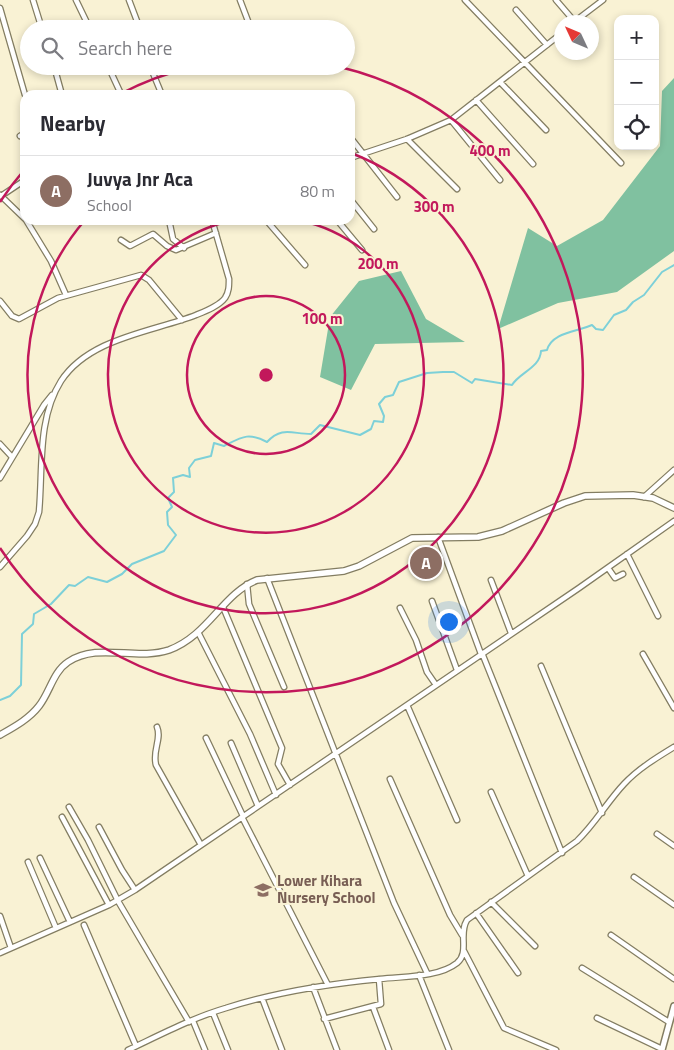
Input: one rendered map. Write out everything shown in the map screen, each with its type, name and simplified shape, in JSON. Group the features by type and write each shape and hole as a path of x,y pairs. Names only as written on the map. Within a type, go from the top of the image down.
{"main road":[{"path":"0,735 28,718 39,706 57,673 66,663 80,655 92,652 151,654 168,650 189,640 247,584 267,578 344,571 359,566 412,538 478,537 502,531 556,506 585,496 605,494 644,497 674,508"}],"street":[{"path":"32,0 39,20"},
{"path":"76,0 86,20"},
{"path":"129,0 137,20"},
{"path":"240,0 248,20"},
{"path":"465,0 621,163"},
{"path":"556,0 568,15"},
{"path":"584,15 604,0"},
{"path":"0,8 20,75"},
{"path":"516,10 547,44"},
{"path":"355,156 408,139 450,120 554,39"},
{"path":"20,75 25,90"},
{"path":"56,75 61,90"},
{"path":"112,75 119,90"},
{"path":"154,75 160,90"},
{"path":"500,82 546,130"},
{"path":"476,100 533,164"},
{"path":"450,120 500,180"},
{"path":"408,139 457,189"},
{"path":"355,143 397,197"},
{"path":"20,183 1,196 20,215"},
{"path":"355,205 374,229"},
{"path":"28,225 51,261 66,295"},
{"path":"170,225 173,239 184,248"},
{"path":"0,478 44,405 72,367 87,356 110,344 182,320 216,306 228,294 229,279 214,225"},
{"path":"270,225 305,265"},
{"path":"341,225 362,250"},
{"path":"120,240 130,246 153,234 172,249 184,248 216,233"},
{"path":"0,302 12,316 19,319 47,302 66,295 141,275 149,280 182,320"},
{"path":"0,567 35,524 41,493 43,440 55,392"},
{"path":"0,444 12,458"},
{"path":"644,497 674,470"},
{"path":"0,953 118,901 335,755 674,521"},
{"path":"438,537 481,653 562,853"},
{"path":"627,554 658,616"},
{"path":"608,568 615,578 623,574"},
{"path":"267,578 394,903 427,973"},
{"path":"491,580 511,633"},
{"path":"247,584 249,604 284,687"},
{"path":"432,601 457,670"},
{"path":"224,607 282,748 278,764 290,785"},
{"path":"400,608 416,640 427,672 436,685"},
{"path":"198,632 250,734 276,794"},
{"path":"643,654 674,708"},
{"path":"540,666 602,813"},
{"path":"406,705 458,820"},
{"path":"157,727 159,732 154,756 156,765 201,845"},
{"path":"206,738 328,985"},
{"path":"230,743 258,806"},
{"path":"462,935 467,920 562,853 591,828 637,772 674,747"},
{"path":"390,779 450,915 462,935 464,950 504,1028 556,1050"},
{"path":"491,792 528,876"},
{"path":"69,807 88,840 118,901 191,1021 205,1050"},
{"path":"62,818 109,905"},
{"path":"99,827 135,890"},
{"path":"657,834 674,846"},
{"path":"40,858 70,922"},
{"path":"28,862 56,928"},
{"path":"634,877 674,905"},
{"path":"491,902 535,946"},
{"path":"476,913 518,973"},
{"path":"0,916 11,948"},
{"path":"84,925 136,1046"},
{"path":"611,936 674,979"},
{"path":"128,1050 191,1021 262,998 313,987 419,975 456,964 462,958 464,950"},
{"path":"582,968 669,1022"},
{"path":"419,975 449,1050"},
{"path":"324,1019 372,1007 382,1002 379,979"},
{"path":"313,987 336,1050"},
{"path":"262,998 282,1050"},
{"path":"597,1018 662,1050 674,1006"},
{"path":"372,1007 389,1050"},
{"path":"213,1013 228,1050"}],"green space":[{"path":"674,78 674,251 617,292 558,303 498,329 528,228 557,246 603,220 657,150 659,150 662,91"},
{"path":"401,271 426,319 465,342 375,344 351,390 320,377 330,317 359,281"}],"waterway":[{"path":"0,700 10,696 21,685 22,634 33,624 34,614 51,604 69,585 75,586 88,577 107,582 122,574 132,564 164,551 176,535 168,525 167,512 172,507 168,498 174,492 173,478 183,475 190,477 189,468 195,460 211,456 214,443 224,446 250,436 267,442 272,437 283,432 311,434 320,425 360,435 371,429 374,421 383,422 384,416 379,404 385,397 393,395 399,382 427,373 454,372 472,383 475,379 512,385 537,362 541,351 547,350 554,339 592,325 596,329 603,330 614,315 626,310 633,302 644,295 662,272 674,265"}],"place":[{"name":"Juvya Jnr Aca","path":"426,563"},
{"name":"Lower Kihara Nursery School","path":"263,890"}]}
